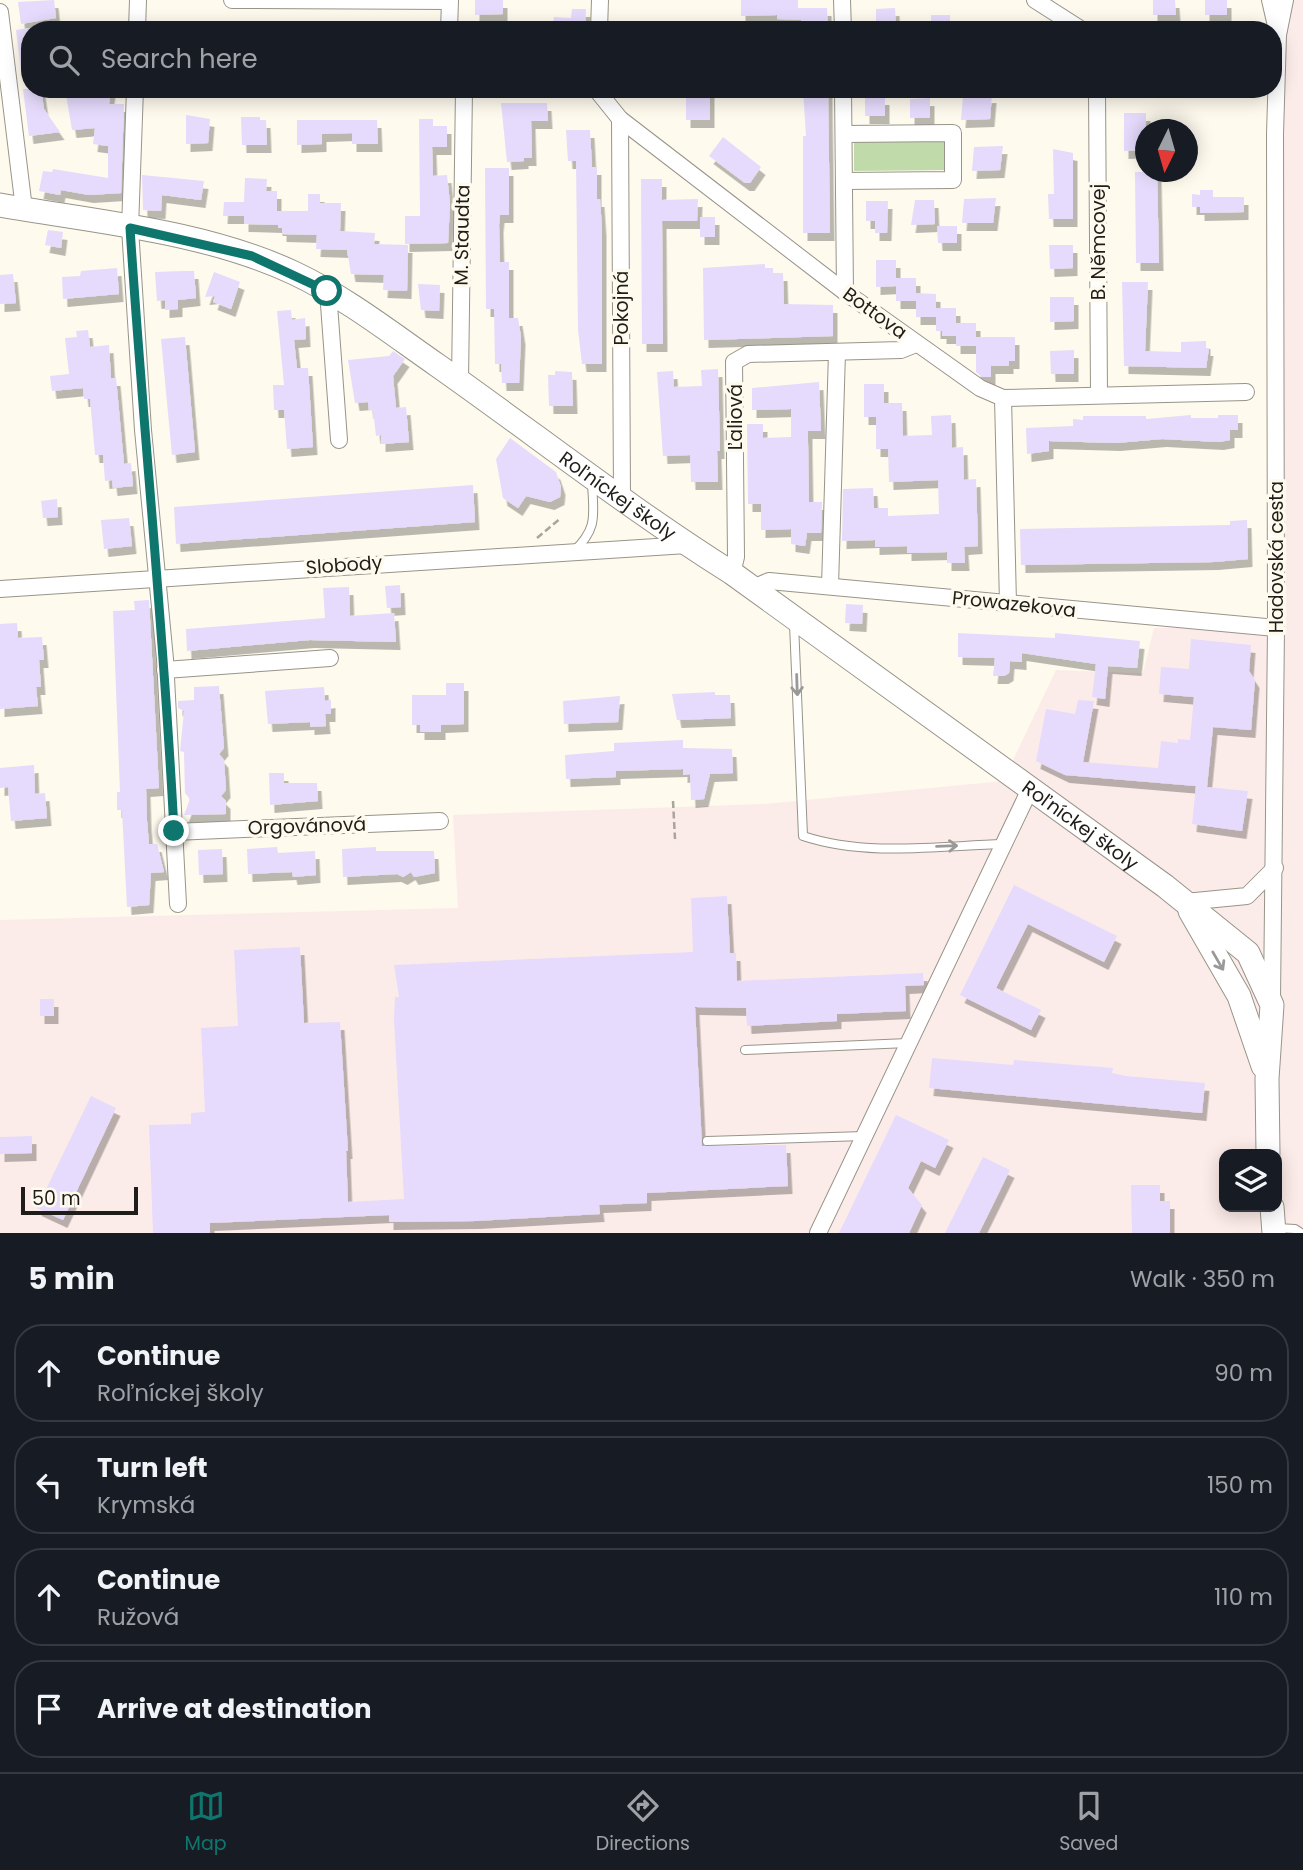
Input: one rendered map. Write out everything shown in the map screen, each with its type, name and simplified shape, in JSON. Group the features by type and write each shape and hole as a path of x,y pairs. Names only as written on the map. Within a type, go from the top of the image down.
{"main road":[{"name":"Roľníckej školy","path":"0,205 130,228 252,256 327,291 460,381 687,545 794,617 1031,787 1185,902 1248,953 1272,1005"},
{"name":"Roľníckej školy","path":"1185,902 1238,996 1267,1079"},
{"name":"Hadovská cesta","path":"1267,1079 1272,1005"},
{"path":"1267,1079 1268,1149"}],"street":[{"path":"137,21 138,0"},
{"path":"233,0 450,1 449,21"},
{"path":"599,21 600,0"},
{"path":"842,0 843,21"},
{"path":"1035,0 1069,21"},
{"name":"Hadovská cesta","path":"1270,0 1275,21"},
{"name":"Hadovská cesta","path":"1281,21 1285,0"},
{"path":"0,12 24,209"},
{"path":"135,98 130,228 143,430 166,670 178,904"},
{"name":"M. Staudta","path":"460,381 464,98"},
{"name":"Bottova","path":"600,98 620,119 845,292 980,388 1003,398"},
{"path":"843,98 845,292"},
{"name":"B. Němcovej","path":"1097,98 1099,394"},
{"name":"Hadovská cesta","path":"1272,1005 1275,868 1276,98"},
{"name":"Pokojná","path":"620,119 622,497"},
{"path":"844,134 953,133 953,180 844,181"},
{"path":"327,291 339,440"},
{"name":"Ľaliová","path":"732,573 736,557 734,362 748,354 901,350 916,344"},
{"path":"830,586 837,352"},
{"path":"1008,603 1003,398 1246,392"},
{"name":"Slobody","path":"0,589 687,545"},
{"name":"Prowazekova","path":"753,588 769,581 1276,628"},
{"path":"166,670 330,658"},
{"path":"818,1233 1031,787"},
{"name":"Orgovánová","path":"174,831 440,821"},
{"path":"1185,902 1247,896 1275,868"}],"lane":[{"path":"573,551 589,536 594,525 592,475"},
{"path":"794,617 803,836 827,844 890,848 1005,844"},
{"path":"745,1050 908,1044"},
{"path":"707,1141 864,1136"},
{"path":"1273,1223 1301,1233"}],"path":[{"path":"537,538 561,518"},
{"path":"673,801 675,839"}],"shaded area":[{"path":"1282,0 1303,0 1303,1233 0,1233 0,920 458,908 453,815 765,804 1003,781 1056,670 1143,673 1154,628 1276,628"}],"green space":[{"path":"945,138 946,170 854,171 854,139"}],"building":[{"path":"54,0 56,18 21,21 21,24 18,2"},
{"path":"475,0 503,0 503,14 475,15"},
{"path":"741,0 798,0 798,8 827,8 828,21 777,19 777,15 741,16"},
{"path":"1153,0 1175,0 1176,15 1153,15"},
{"path":"1205,0 1227,0 1227,15 1205,15"},
{"path":"895,8 896,21 876,21 876,9"},
{"path":"572,9 586,9 585,21 553,21 554,17 571,18"},
{"path":"931,15 950,15 950,21 931,21"},
{"path":"21,29 21,70 16,30"},
{"path":"24,98 42,98 44,109 60,132 29,136"},
{"path":"67,98 110,98 109,104 124,104 121,193 89,195 61,190 60,195 39,191 43,171 52,172 53,169 108,178 108,146 93,144 95,128 72,130"},
{"path":"686,98 710,98 710,120 686,120"},
{"path":"804,98 828,98 830,233 803,233 803,136 806,136"},
{"path":"865,98 885,98 885,116 865,116"},
{"path":"930,98 930,118 910,118 910,99"},
{"path":"963,98 992,98 990,119 961,120"},
{"path":"501,103 547,103 548,121 531,121 532,158 507,162"},
{"path":"1124,113 1146,113 1146,119 1135,119 1135,150 1124,151"},
{"path":"186,115 210,119 208,143 186,144"},
{"path":"241,117 260,117 260,120 266,120 267,145 242,145"},
{"path":"419,119 433,119 433,126 447,126 447,147 432,147 433,176 447,175 450,204 448,243 405,244 405,216 420,216"},
{"path":"297,120 377,120 378,144 352,144 352,133 322,134 322,144 297,145"},
{"path":"566,130 590,130 592,167 597,167 597,199 600,199 602,229 602,364 582,364 578,330 576,161 568,161"},
{"path":"723,137 761,167 750,183 745,183 709,156"},
{"path":"1003,146 1000,170 972,171 974,147"},
{"path":"1053,149 1073,153 1073,219 1049,219 1048,194 1054,194"},
{"path":"485,168 509,168 509,215 500,215 499,225 500,262 509,262 509,318 518,318 521,337 519,383 502,383 501,364 495,364 494,309 486,309"},
{"path":"142,175 204,181 201,200 162,195 161,211 143,210"},
{"path":"245,178 267,179 266,191 277,191 277,211 308,211 308,194 320,194 320,203 341,203 340,231 375,233 374,244 408,245 407,291 383,290 384,275 351,274 347,250 316,249 317,235 282,234 282,228 278,228 278,225 244,224 244,216 223,216 224,202 244,202"},
{"path":"641,179 662,179 662,200 698,199 697,221 662,221 663,344 642,344"},
{"path":"1135,182 1157,182 1159,263 1136,263"},
{"path":"1200,190 1213,190 1213,197 1244,197 1244,212 1200,213 1200,207 1192,207 1192,194 1200,195"},
{"path":"996,198 993,223 962,223 964,199"},
{"path":"915,200 934,200 935,224 911,225"},
{"path":"866,201 888,201 887,233 875,233 875,221 866,221"},
{"path":"700,217 715,217 715,237 700,237"},
{"path":"937,226 957,226 957,243 938,243"},
{"path":"48,230 63,232 61,248 45,245"},
{"path":"1049,245 1073,245 1073,268 1050,269"},
{"path":"876,260 896,260 896,278 916,278 916,293 936,294 936,308 956,308 956,323 976,323 976,337 1015,337 1015,361 1009,361 1009,366 991,366 991,377 982,377 976,372 976,346 956,346 956,336 942,336 942,331 936,331 936,317 916,317 916,301 896,301 896,286 876,287"},
{"path":"765,264 765,268 773,268 773,273 783,273 784,304 833,305 833,336 704,340 703,268"},
{"path":"117,268 119,294 63,299 62,277 80,276 81,271"},
{"path":"194,271 196,298 178,300 178,309 165,310 165,300 157,301 155,272"},
{"path":"214,272 240,282 231,309 213,302 215,296 205,297"},
{"path":"13,274 16,303 0,304 0,275"},
{"path":"1122,282 1148,282 1145,351 1181,352 1181,342 1206,341 1206,348 1209,348 1206,368 1124,366"},
{"path":"418,284 440,285 439,311 421,310"},
{"path":"1050,297 1074,297 1074,321 1050,322"},
{"path":"291,310 292,320 305,318 306,339 294,340 297,368 308,368 313,447 287,449 284,410 274,410 273,385 284,385 277,311"},
{"path":"88,330 90,347 109,345 111,378 116,378 124,464 131,463 133,486 113,488 112,480 105,481 103,455 95,455 90,399 84,399 83,388 52,391 50,376 69,374 65,338 77,337 76,331"},
{"path":"185,337 195,452 172,455 161,339"},
{"path":"1074,350 1074,374 1051,374 1050,351"},
{"path":"393,351 405,359 393,376 396,408 406,407 409,442 381,444 381,435 376,436 373,410 369,411 368,402 355,403 348,360 389,356"},
{"path":"718,369 718,482 691,482 690,455 663,456 657,372 673,371 674,387 702,386 701,370"},
{"path":"555,371 572,372 573,406 549,406 548,375 555,375"},
{"path":"819,382 821,431 808,431 808,443 809,502 822,502 821,533 807,533 805,546 791,544 791,529 761,530 761,504 748,504 747,424 763,424 763,438 791,437 791,409 752,410 752,388"},
{"path":"864,384 884,384 884,403 902,403 903,436 932,435 931,416 951,415 952,448 963,447 964,480 976,479 978,546 964,547 965,563 947,563 947,552 907,553 907,546 875,547 875,540 842,541 843,489 873,488 874,508 888,508 888,516 939,514 938,480 889,482 888,449 876,449 876,417 864,417"},
{"path":"1191,415 1191,418 1238,415 1238,430 1230,430 1230,440 1219,442 1162,439 1116,443 1049,441 1049,451 1027,454 1026,428 1073,426 1073,419 1083,420 1083,416 1146,416 1146,419"},
{"path":"510,438 556,472 561,487 560,497 550,502 526,496 518,508 503,498 496,459"},
{"path":"473,485 475,522 176,544 174,507"},
{"path":"57,499 58,517 43,518 41,501"},
{"path":"129,518 132,546 104,549 101,520"},
{"path":"1247,520 1248,559 1214,562 1021,565 1020,529 1230,525 1230,521"},
{"path":"400,585 401,607 387,608 385,586"},
{"path":"349,587 350,616 394,613 396,642 310,640 187,651 186,629 325,618 323,588"},
{"path":"149,600 159,788 146,789 147,821 149,844 157,844 164,872 151,873 149,905 127,907 122,810 117,810 117,792 120,792 113,611 135,610 134,601"},
{"path":"846,604 863,605 862,624 845,623"},
{"path":"17,623 18,638 42,637 44,660 39,660 41,687 36,687 38,706 0,709 0,624"},
{"path":"958,633 1055,638 1055,633 1140,641 1137,668 1108,666 1105,699 1092,697 1096,664 1022,653 1022,662 1010,661 1009,673 993,676 995,658 958,657"},
{"path":"1191,639 1251,645 1249,671 1255,680 1251,730 1213,727 1207,787 1248,791 1242,831 1192,824 1196,786 1065,775 1036,761 1046,709 1075,714 1078,700 1094,701 1083,762 1158,768 1161,741 1178,743 1178,739 1190,740 1194,697 1159,694 1161,667 1189,669"},
{"path":"446,683 464,683 464,724 441,725 441,732 420,732 420,725 412,725 412,695 446,695"},
{"path":"219,686 224,748 219,754 224,760 226,790 221,796 226,801 226,814 184,815 190,799 185,793 184,752 180,751 184,711 178,708 178,701 194,700 194,687"},
{"path":"324,687 325,701 331,700 331,714 325,714 326,726 310,727 310,722 268,724 265,691"},
{"path":"715,692 715,695 730,695 731,718 677,720 672,694"},
{"path":"620,696 618,722 564,724 563,701"},
{"path":"683,740 683,748 732,749 733,773 710,774 704,799 691,800 690,774 683,775 683,769 616,771 616,777 566,779 565,755 614,751 614,743"},
{"path":"34,765 35,794 45,793 47,818 11,821 8,787 0,788 0,768"},
{"path":"269,773 284,773 284,783 317,783 318,801 270,805"},
{"path":"277,847 278,853 315,851 316,875 293,877 292,872 248,874 247,849"},
{"path":"376,847 376,851 434,851 435,873 414,877 411,872 403,877 397,874 343,877 342,849"},
{"path":"222,849 223,874 199,875 198,850"},
{"path":"1014,885 1117,936 1104,962 1028,924 996,988 1041,1010 1031,1030 960,995"},
{"path":"727,896 730,953 736,953 737,981 923,973 924,985 905,986 906,1011 837,1014 837,1021 747,1026 746,1008 695,1007 702,1146 786,1145 788,1186 647,1193 647,1203 599,1205 600,1214 476,1221 389,1222 389,1215 210,1223 210,1233 153,1233 149,1125 191,1124 191,1113 205,1112 201,1028 238,1026 234,950 300,947 304,1023 340,1022 348,1151 348,1202 404,1199 394,1020 395,997 399,997 394,965 693,952 691,898"},
{"path":"40,999 54,999 54,1016 40,1016"},
{"path":"932,1058 1013,1065 1014,1060 1113,1068 1112,1073 1126,1076 1205,1083 1202,1113 929,1088"},
{"path":"91,1096 116,1108 63,1220 37,1208"},
{"path":"896,1115 949,1140 935,1168 921,1161 908,1188 922,1205 909,1233 839,1233"},
{"path":"32,1136 32,1153 0,1154 0,1137"},
{"path":"983,1157 1010,1170 979,1233 945,1233"},
{"path":"1131,1185 1160,1185 1160,1201 1170,1201 1170,1233 1132,1233"}],"route":[{"path":"174,831 165,659 143,430 130,228 215,245 252,256 327,291"}]}
